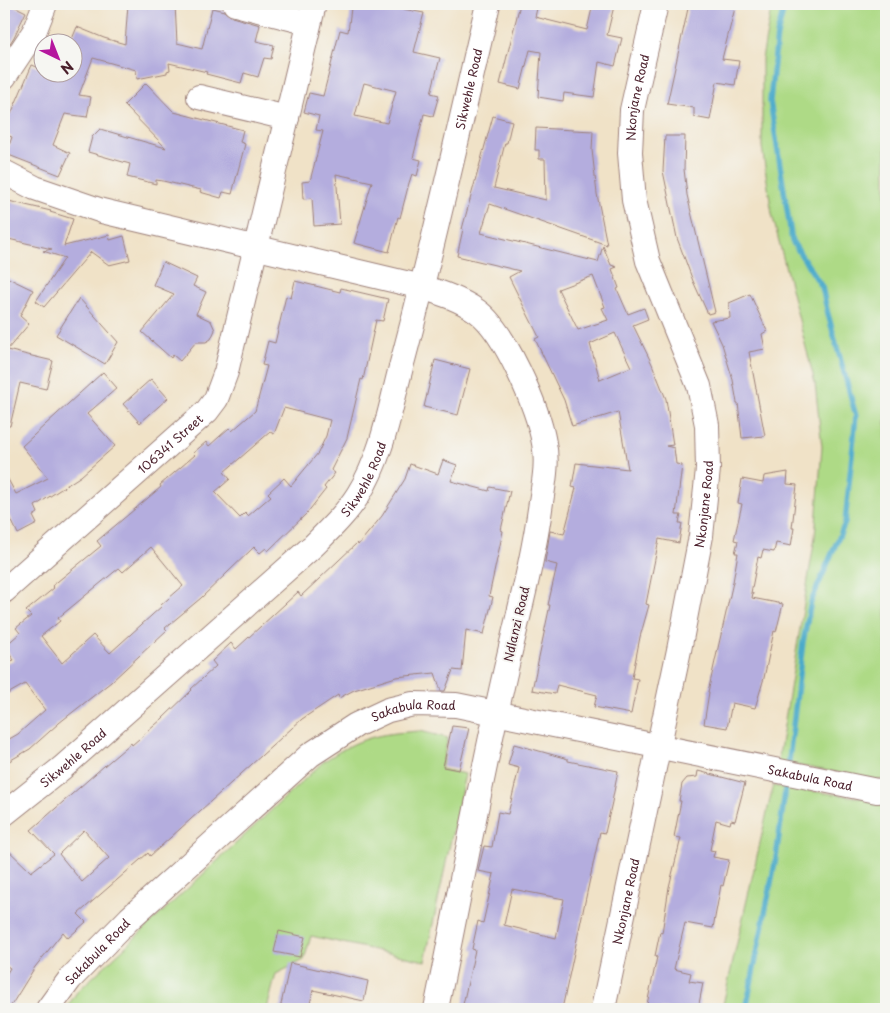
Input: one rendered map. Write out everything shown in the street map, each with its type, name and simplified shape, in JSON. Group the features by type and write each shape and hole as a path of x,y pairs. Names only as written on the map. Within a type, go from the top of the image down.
{"street":[{"path":"4,77 34,32 45,4"},
{"path":"235,4 311,14"},
{"name":"Sikwehle Road","path":"4,814 62,768 313,546 339,520 358,495 382,441 422,287 488,4"},
{"name":"Nkonjane Road","path":"603,1009 679,650 700,536 708,469 706,425 699,386 648,261 634,200 630,153 632,110 656,4"},
{"name":"106341 Street","path":"4,591 207,411 216,399 226,372 311,14"},
{"path":"199,97 286,118"},
{"path":"4,172 35,188 102,210 422,287"},
{"name":"Ndlanzi Road","path":"422,287 457,299 478,311 498,335 518,369 538,415 544,444 545,471 538,522 522,601 496,713 436,1009"},
{"name":"Sakabula Road","path":"48,1009 76,973 130,918 310,755 356,725 388,710 413,704 456,705 877,791 886,790"}],"green space":[{"path":"772,4 886,4 886,779 879,780 778,762 815,537 822,447 815,383 772,214 762,147 762,59"},
{"path":"420,731 448,738 441,769 465,774 425,961 311,936 304,960 276,974 267,1009 66,1009 77,992 323,762 348,747 369,738"},
{"path":"773,786 886,801 886,1009 722,1009"}],"building":[{"path":"10,4 26,12 4,53 4,17"},
{"path":"128,4 175,4 177,43 202,49 212,8 224,11 232,17 260,25 256,41 274,45 271,59 264,58 258,77 244,73 241,83 169,63 170,70 167,73 137,79 136,70 93,58 79,95 91,97 87,117 65,114 53,145 70,153 60,175 6,154 12,137 4,134 4,112 11,114 32,65 32,82 82,82 82,32 75,32 77,27 125,44"},
{"path":"376,4 424,13 414,52 440,58 431,93 439,95 433,116 424,114 413,158 421,160 417,176 412,174 389,252 354,243 372,182 336,174 340,224 314,226 312,198 303,199 302,182 310,181 323,131 316,130 319,116 304,112 309,93 323,96 340,30 348,32 351,8 374,11","holes":["364,83 396,91 387,123 355,116"]},
{"path":"520,4 538,4 535,17 587,30 593,4 614,6 607,35 622,38 615,66 599,62 594,97 564,93 563,101 538,97 541,52 530,50 520,89 500,84"},
{"path":"689,4 736,4 722,59 739,61 735,85 717,82 710,120 694,117 694,108 667,104"},
{"path":"146,83 174,112 243,130 240,142 245,144 232,194 223,192 221,198 200,192 201,190 163,181 156,180 156,184 127,177 130,164 88,152 92,137 100,129 166,148 124,105"},
{"path":"493,116 512,121 494,188 546,200 545,159 539,159 539,150 535,150 536,128 593,131 592,150 597,194 607,245 490,204 481,233 598,262 603,246 611,265 617,267 612,269 619,288 617,289 628,314 644,308 648,319 633,325 666,399 673,445 666,446 674,448 676,464 682,465 676,515 681,515 679,523 682,523 679,543 659,539 646,604 649,605 640,637 632,678 638,679 631,714 594,707 597,695 557,685 555,694 532,690 557,565 545,562 550,531 564,534 576,488 572,487 576,463 628,469 618,412 572,426 564,400 535,339 539,337 509,277 520,271 457,256 462,229","holes":["593,276 605,307 602,308 608,320 578,330 558,289","615,333 631,367 600,380 590,344"]},
{"path":"665,136 685,136 684,169 687,195 715,312 708,314 677,238 663,171"},
{"path":"4,200 51,211 73,219 64,246 109,235 110,240 124,236 130,260 109,265 91,252 44,307 36,301 65,258 43,251 52,249 4,238"},
{"path":"163,262 197,278 193,286 206,292 196,314 211,321 215,330 211,339 206,342 196,342 180,361 173,355 171,358 142,332 174,294 153,285"},
{"path":"4,276 33,290 20,316 29,324 7,350 53,361 46,389 20,383 10,426 4,426"},
{"path":"295,281 340,292 341,288 388,299 383,321 376,320 363,380 361,379 347,438 331,470 335,473 324,487 326,489 307,513 268,551 266,548 260,553 254,547 201,598 165,628 167,630 111,682 59,723 30,749 4,764 4,742 18,734 45,710 25,684 4,696 4,664 14,660 4,647 20,633 16,628 31,616 26,611 54,588 52,586 101,546 97,541 161,487 160,485 195,455 193,453 206,442 209,446 229,428 232,431 255,411 267,366 262,365 268,341 275,343 286,296 291,298","holes":["284,408 330,420 326,436 318,453 291,486 284,478 268,493 271,496 248,516 245,513 240,518 215,492 230,479 224,472 270,432 274,434","151,547 183,586 110,653 93,635 62,663 41,636 60,621 58,618 119,568 123,572"]},
{"path":"750,294 767,331 762,334 765,349 749,352 765,436 742,438 733,380 722,344 711,321 730,318 729,303"},
{"path":"79,298 118,342 105,364 56,335"},
{"path":"435,360 470,369 458,415 424,407"},
{"path":"103,372 117,388 87,414 115,446 81,476 35,506 38,513 33,516 37,524 18,534 4,505 4,472 16,494 48,478 22,446"},
{"path":"151,379 168,398 140,423 123,404"},
{"path":"443,460 457,465 451,481 489,491 490,487 510,491 489,596 493,597 484,634 466,630 462,671 453,670 445,691 441,691 435,673 396,677 354,690 339,698 338,695 302,719 150,856 148,853 78,914 86,922 68,938 63,932 35,967 9,1009 4,1009 4,978 10,968 4,964 4,846 31,872 54,854 31,830 131,743 132,745 162,719 216,666 212,661 231,643 236,649 298,592 301,596 357,543 358,545 382,516 405,479 410,464 438,474","holes":["84,830 109,858 82,882 59,854"]},
{"path":"788,472 787,484 797,485 791,546 776,543 774,552 763,550 761,558 758,557 751,593 753,593 752,598 783,604 776,632 774,631 764,678 755,708 732,703 727,728 704,724 708,692 738,553 735,553 738,541 734,540 742,504 738,503 742,479 763,483 764,476"},
{"path":"452,726 469,728 459,770 443,767"},
{"path":"514,744 568,759 568,761 618,771 605,833 600,832 562,1009 462,1009 475,950 472,949 478,921 483,923 494,874 478,871 484,846 492,847 498,812 508,814 519,768 508,765","holes":["512,889 564,899 556,938 504,925"]},
{"path":"698,771 745,783 735,821 731,820 730,824 716,820 710,850 715,851 713,857 729,860 723,886 721,885 713,928 685,923 674,969 691,973 689,981 703,983 698,1009 646,1009 657,957 655,956 660,932 662,933 669,887 681,838 674,837 681,801 679,801 682,784 687,778 697,777"},
{"path":"279,931 305,937 300,957 274,952"},
{"path":"290,963 368,981 364,1001 313,990 309,1009 280,1009"}],"waterway":[{"path":"785,4 777,35 770,101 792,241 822,287 856,416 845,523 811,602 803,642 788,768"},
{"path":"746,1009 776,858 787,777"}]}
